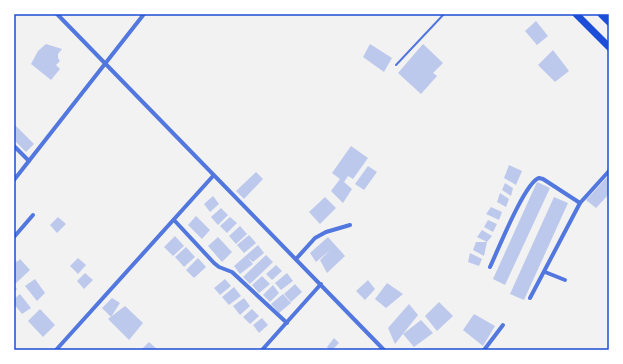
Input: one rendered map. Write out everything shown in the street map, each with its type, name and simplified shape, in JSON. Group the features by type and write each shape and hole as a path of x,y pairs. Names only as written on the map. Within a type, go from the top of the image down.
{"highway":[{"path":"576,14 609,47"},
{"path":"601,14 609,22"}],"street":[{"path":"57,14 384,350"},
{"path":"14,180 104,63 144,14"},
{"path":"14,146 29,161"},
{"path":"530,298 580,203 609,171"},
{"path":"56,350 213,176"},
{"path":"490,267 526,192 536,179 543,179 580,203"},
{"path":"14,236 33,215"},
{"path":"174,220 214,263 219,267 232,272 287,323"},
{"path":"296,259 315,238 326,232 350,225"},
{"path":"544,272 565,280"},
{"path":"262,350 321,284"},
{"path":"484,350 503,325"}],"lane":[{"path":"396,65 444,14"}],"building":[{"path":"536,21 548,36 537,45 525,31"},
{"path":"46,44 62,49 58,54 60,61 56,65 60,69 51,80 31,64 38,51"},
{"path":"370,44 392,58 384,72 363,57"},
{"path":"423,44 443,63 433,73 437,76 421,94 398,73"},
{"path":"553,50 569,71 555,82 538,65"},
{"path":"14,124 34,144 26,152 14,140"},
{"path":"351,146 368,158 353,179 348,176 344,182 352,189 343,203 331,191 340,179 332,173"},
{"path":"509,165 522,171 516,185 504,178"},
{"path":"368,166 377,172 364,190 355,184"},
{"path":"256,172 263,179 244,199 236,191"},
{"path":"609,175 609,194 596,208 586,200"},
{"path":"537,182 550,188 505,285 493,279"},
{"path":"505,183 513,188 511,196 502,190"},
{"path":"500,193 509,199 506,207 497,202"},
{"path":"213,196 219,204 210,212 204,204"},
{"path":"325,197 336,208 320,224 309,212"},
{"path":"554,197 568,203 524,300 510,294"},
{"path":"491,207 502,212 499,220 486,214"},
{"path":"221,208 228,215 218,225 211,217"},
{"path":"196,216 210,230 202,239 188,225"},
{"path":"58,217 66,224 57,233 50,225"},
{"path":"230,217 237,223 227,233 220,226"},
{"path":"488,220 497,224 493,232 484,227"},
{"path":"240,226 247,234 236,244 229,236"},
{"path":"482,230 492,236 487,242 477,237"},
{"path":"249,235 256,243 244,253 237,245"},
{"path":"175,236 184,246 173,256 164,247"},
{"path":"218,237 232,252 222,262 208,246"},
{"path":"328,237 345,256 327,273 320,260 330,250 316,262 310,253"},
{"path":"476,242 487,242 484,256 473,250"},
{"path":"258,245 264,253 253,262 248,258 253,264 240,274 234,266"},
{"path":"186,247 195,257 184,267 175,257"},
{"path":"470,253 482,259 479,266 468,262"},
{"path":"266,255 273,262 250,284 243,277"},
{"path":"14,258 17,262 20,259 30,270 14,285"},
{"path":"78,258 86,265 78,274 70,266"},
{"path":"198,258 206,267 194,278 186,270"},
{"path":"276,265 282,271 272,280 266,274"},
{"path":"85,273 93,280 84,289 77,281"},
{"path":"287,273 293,281 281,290 275,283"},
{"path":"262,276 270,284 259,293 252,285"},
{"path":"35,279 45,293 37,301 25,286"},
{"path":"225,279 231,286 220,295 214,288"},
{"path":"368,280 375,289 365,300 356,291"},
{"path":"387,283 403,294 386,308 375,299"},
{"path":"295,284 302,292 291,302 284,294"},
{"path":"14,285 17,289 14,292"},
{"path":"273,285 279,293 270,302 263,295"},
{"path":"234,287 241,296 229,305 222,297"},
{"path":"20,294 31,308 22,314 14,304 14,299"},
{"path":"283,294 291,303 279,313 271,304"},
{"path":"112,298 120,303 111,317 102,308"},
{"path":"244,298 250,306 240,315 233,306"},
{"path":"439,302 453,316 437,331 425,316"},
{"path":"409,304 418,315 395,344 388,328"},
{"path":"125,306 143,323 129,340 108,319"},
{"path":"40,309 55,325 43,337 28,321"},
{"path":"252,309 259,316 250,324 243,317"},
{"path":"474,314 495,326 483,346 463,330"},
{"path":"262,318 268,325 259,333 253,325"},
{"path":"421,320 433,333 414,347 403,334"},
{"path":"334,338 339,343 332,350 329,350 327,347"},
{"path":"149,342 158,350 141,350"}]}
